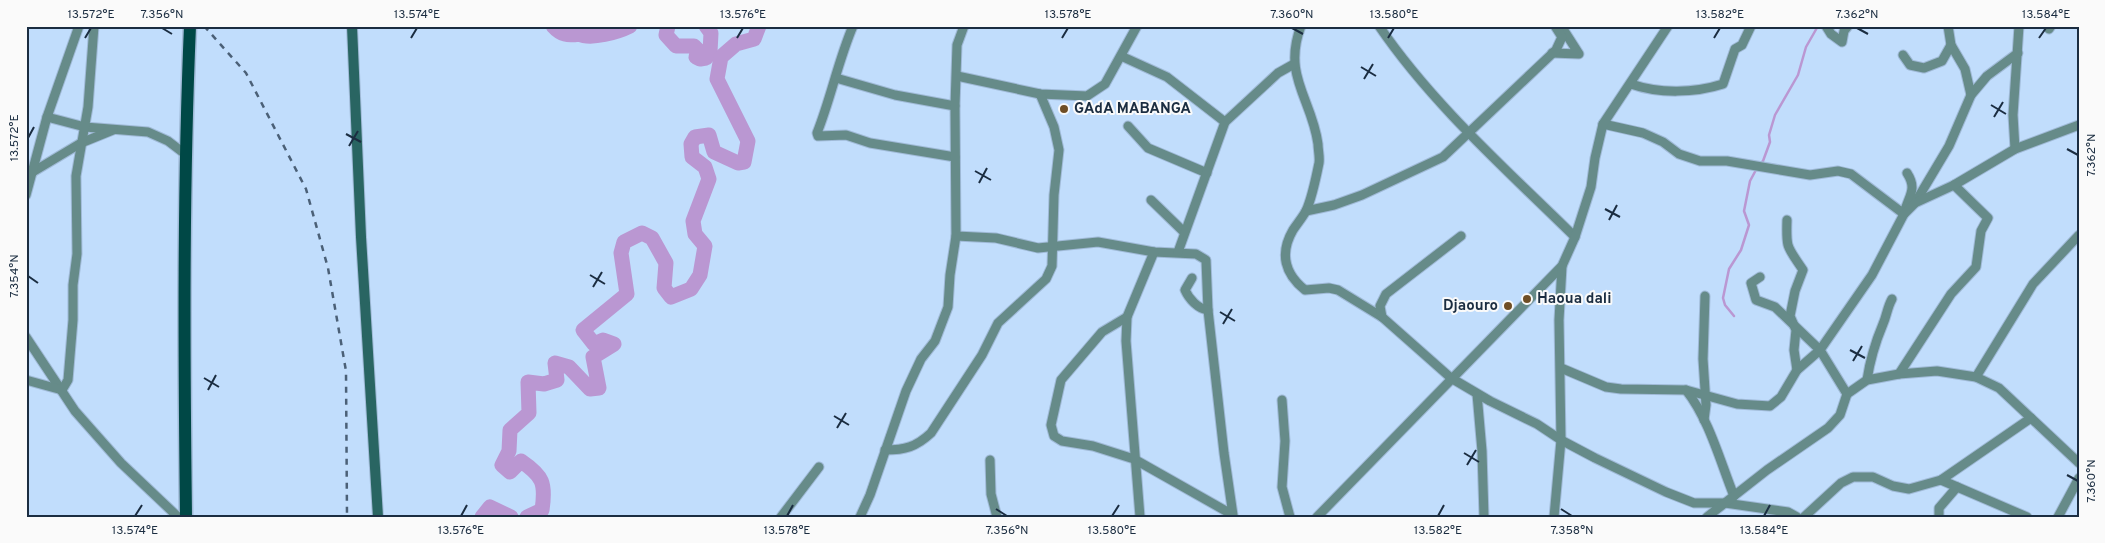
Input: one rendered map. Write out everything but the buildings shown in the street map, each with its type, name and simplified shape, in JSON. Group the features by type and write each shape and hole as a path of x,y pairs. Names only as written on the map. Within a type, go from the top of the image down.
{"main road":[{"path":"186,517 185,154 190,26"}],"street":[{"path":"26,195 47,117 79,26"},
{"path":"62,390 68,380 73,320 77,224 76,176 85,127 94,26"},
{"path":"352,26 361,237 378,517"},
{"path":"853,26 841,55 836,78 817,133 818,136 846,135 870,143 955,157"},
{"path":"860,517 870,495 906,392 921,359 935,340 948,307 950,275 956,236 955,106 957,45 964,26"},
{"path":"957,76 1040,94 1087,96 1105,84 1137,26"},
{"path":"1301,26 1297,38 1294,64 1301,94 1316,130 1320,161 1306,211 1292,232 1286,248 1286,267 1292,280 1305,290 1329,288 1338,290 1382,317 1451,378 1477,394 1537,424 1561,440 1673,495 1694,503 1725,503 1788,512 1797,517"},
{"path":"1379,26 1401,58 1469,133 1575,237"},
{"path":"1306,211 1334,205 1362,195 1443,157 1552,54 1562,37 1556,26"},
{"path":"1552,54 1578,54 1573,43 1562,30 1564,26"},
{"path":"1317,517 1562,266 1575,237 1591,187 1603,124 1668,26"},
{"path":"1631,84 1646,89 1682,90 1708,89 1723,84 1735,49 1742,45 1751,26"},
{"path":"1826,26 1831,34 1842,42 1844,31 1848,26"},
{"path":"1948,26 1951,45 1965,69 1972,95"},
{"path":"2015,150 2013,115 2019,26"},
{"path":"1903,55 1910,65 1924,68 1942,61 1951,45"},
{"path":"1904,214 1915,203 1949,146 1972,95 1987,76 2018,53"},
{"path":"1121,56 1166,77 1225,122"},
{"path":"1178,252 1225,122 1278,73 1294,64"},
{"path":"836,78 895,95 955,106"},
{"path":"885,450 906,450 920,444 931,433 978,363 998,323 1046,279 1052,266 1054,195 1059,150 1054,127 1040,94"},
{"path":"47,117 85,127 148,132 168,141 185,154"},
{"path":"1603,124 1643,132 1663,142 1679,154 1700,161 1727,161 1810,174 1838,170 1850,174 1904,214"},
{"path":"1915,203 1954,185 2015,150 2079,125"},
{"path":"1128,126 1148,148 1207,173"},
{"path":"31,173 81,143 114,130"},
{"path":"1561,368 1606,387 1686,390 1737,404 1770,406 1781,397 1797,370 1820,350 1872,275 1904,214 1913,190 1913,182 1907,173"},
{"path":"1899,374 1951,294 1976,267 1981,231 1988,218 1954,185"},
{"path":"1151,200 1184,232"},
{"path":"1787,220 1785,234 1788,249 1803,270 1792,300 1791,321 1796,330 1794,350 1797,370"},
{"path":"1976,377 2033,284 2079,235"},
{"path":"956,236 996,238 1038,248 1098,242 1154,252 1196,254 1206,260 1208,310 1224,453 1234,516"},
{"path":"1382,317 1380,306 1386,294 1461,236"},
{"path":"1140,517 1126,341 1127,317 1154,252"},
{"path":"1554,517 1561,440 1560,320 1562,266"},
{"path":"1760,277 1751,284 1756,300 1775,307 1820,350 1847,394"},
{"path":"1192,278 1185,290 1186,293 1200,308 1208,310"},
{"path":"1704,420 1706,395 1703,359 1705,296"},
{"path":"1866,380 1870,355 1884,323 1887,306 1892,299"},
{"path":"1127,317 1102,332 1061,380 1051,425 1054,436 1062,441 1092,446 1134,459 1234,516"},
{"path":"26,337 75,410 121,463 177,516"},
{"path":"1707,517 1828,428 1840,415 1847,394 1866,380 1899,374 1937,371 1976,377 1999,388 2079,462"},
{"path":"26,380 62,390"},
{"path":"1686,390 1695,401 1704,420 1734,496"},
{"path":"1477,394 1482,451 1484,517"},
{"path":"1282,400 1285,441 1282,487 1290,517"},
{"path":"1804,517 1841,483 1852,476 1873,477 1893,486 1909,489 1941,480 2031,418"},
{"path":"990,460 991,494 997,517"},
{"path":"781,517 819,467"},
{"path":"2058,517 2079,478"},
{"path":"1941,480 2027,517"},
{"path":"1939,517 1939,508 1957,487"}],"waterway":[{"path":"553,26 565,34 584,36 612,33 630,26"},
{"path":"668,26 666,35 676,46 694,46 698,50 696,57 700,59 706,58 710,52 711,33 706,26"},
{"path":"527,517 542,510 544,493 541,481 534,471 521,461 510,472 502,465 509,451 510,430 529,413 528,382 544,384 557,380 555,363 569,367 590,389 599,388 593,357 614,344 603,340 594,344 583,330 627,294 621,253 624,242 642,233 652,238 666,263 664,288 671,297 691,289 700,275 705,246 695,234 693,221 709,179 705,167 692,157 691,144 695,137 709,135 714,152 738,163 744,162 748,141 717,79 721,57 736,44 754,39 759,26"},
{"path":"1760,164 1770,142 1769,135 1775,115 1798,75 1806,47 1818,26"},
{"path":"1734,316 1725,305 1723,298 1729,269 1741,250 1749,225 1744,211 1750,181 1757,168"},
{"path":"482,517 490,507 511,517"}],"railway":[{"path":"204,26 246,73 306,189 328,268 346,371 347,517"}],"place":[{"name":"GAdA MABANGA","path":"1064,109"},
{"name":"Haoua dali","path":"1527,299"},
{"name":"Djaouro","path":"1508,306"}]}
